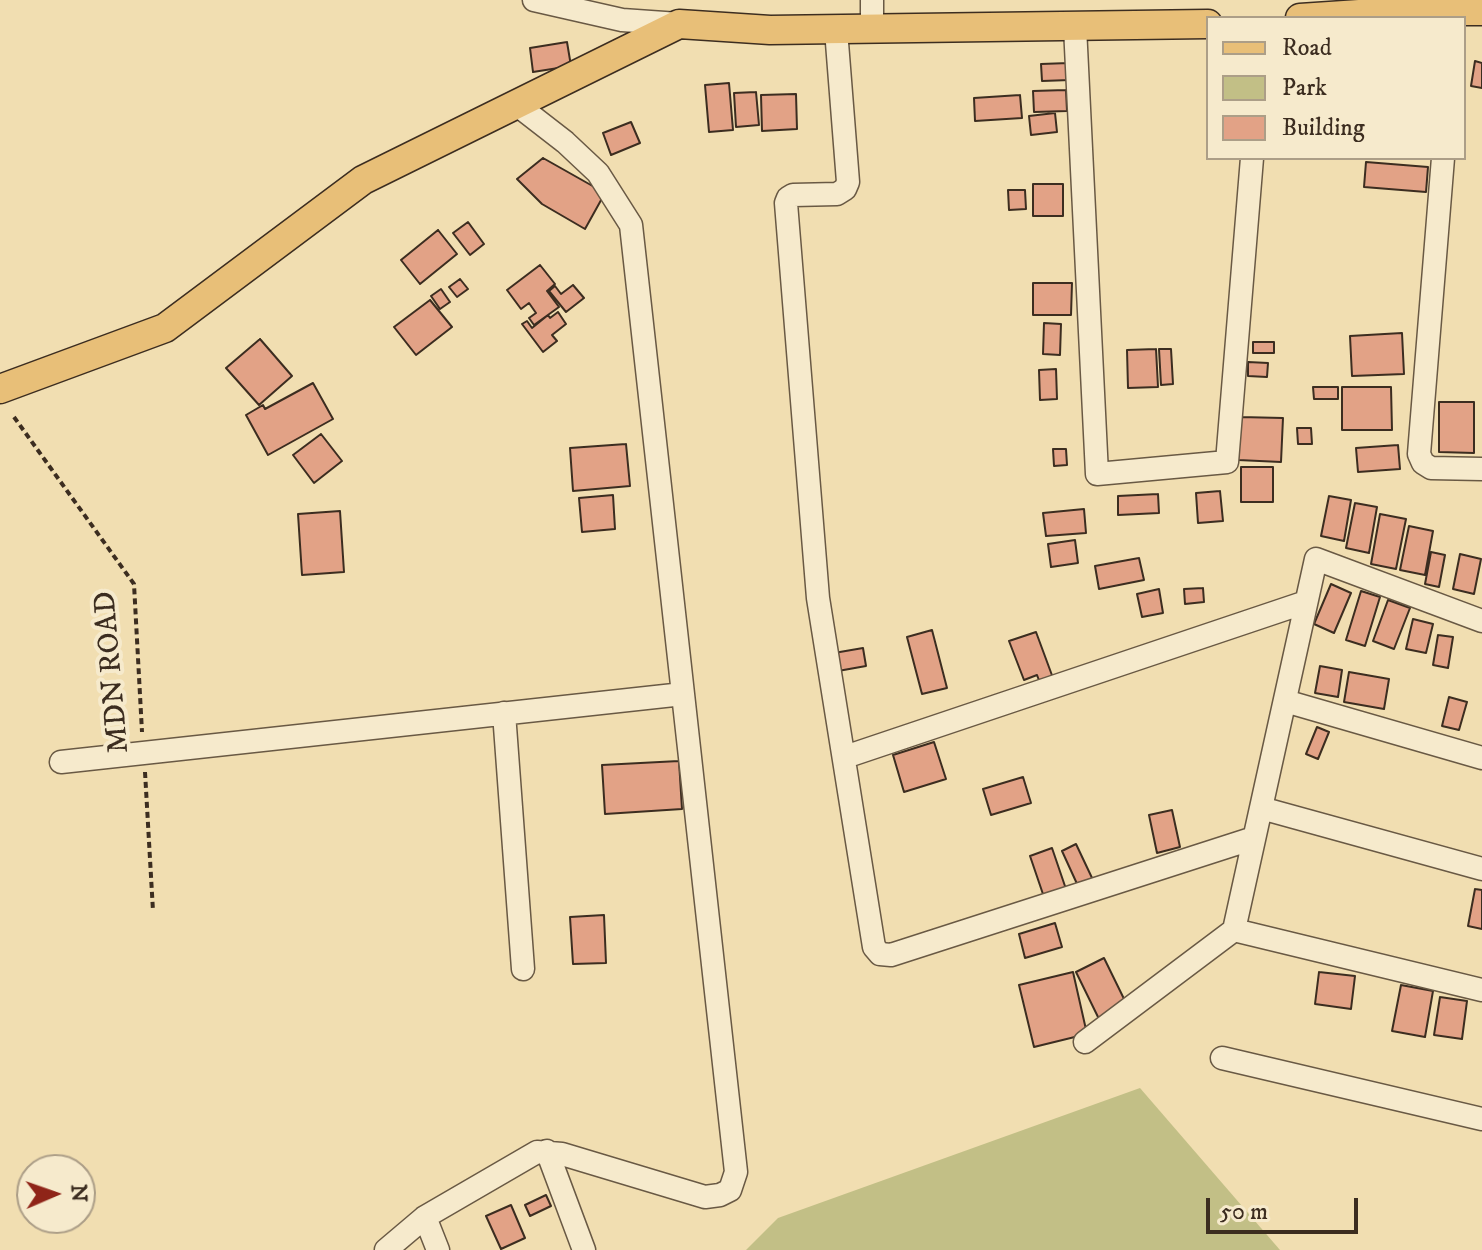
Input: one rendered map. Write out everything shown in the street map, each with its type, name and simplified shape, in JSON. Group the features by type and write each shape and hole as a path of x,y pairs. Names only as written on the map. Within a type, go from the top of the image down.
{"main road":[{"path":"1331,16 1403,11 1463,14"},
{"path":"0,389 165,328 363,180 679,24 770,30 1206,24"}],"street":[{"path":"534,0 622,20 679,24"},
{"path":"872,0 872,30"},
{"path":"1075,27 1097,474 1227,462 1252,160"},
{"path":"836,30 848,182 845,189 837,194 793,195 786,203 818,598 874,947 880,954 891,955 1254,838"},
{"path":"386,1250 425,1217 529,1155 547,1151 705,1197 730,1190 735,1181 631,225 598,173 565,142 516,104"},
{"path":"1443,160 1419,454 1423,463 1431,468 1482,469"},
{"path":"1085,1042 1234,930 1316,559 1482,621"},
{"path":"845,757 1306,602"},
{"path":"61,762 683,694"},
{"path":"1285,701 1482,758"},
{"path":"504,713 523,969"},
{"path":"1261,808 1482,869"},
{"path":"1234,930 1482,990"},
{"path":"1222,1058 1482,1119"},
{"path":"547,1151 584,1250"},
{"path":"425,1217 438,1250"}],"path":[{"name":"MDN ROAD","path":"14,417 134,584 153,911"}],"green space":[{"path":"1140,1088 1280,1250 746,1250 778,1218"}],"building":[{"path":"567,42 571,66 533,72 530,48"},
{"path":"1475,61 1482,63 1482,88 1471,86"},
{"path":"1069,63 1070,80 1042,81 1041,64"},
{"path":"729,83 733,130 709,132 705,85"},
{"path":"1066,90 1067,111 1034,112 1033,91"},
{"path":"756,92 759,125 736,127 734,93"},
{"path":"796,94 797,129 762,131 761,95"},
{"path":"1020,95 1022,118 975,121 974,98"},
{"path":"1055,113 1057,132 1031,135 1029,116"},
{"path":"631,122 640,143 611,155 603,133"},
{"path":"543,158 605,193 585,229 542,204 517,179"},
{"path":"1366,162 1428,167 1426,192 1364,187"},
{"path":"1033,184 1063,184 1063,216 1033,216"},
{"path":"1008,190 1025,190 1026,209 1009,210"},
{"path":"468,222 484,244 470,255 453,233"},
{"path":"438,230 457,254 420,284 401,260"},
{"path":"540,265 555,284 547,291 559,307 534,325 529,318 536,313 529,303 521,309 507,290"},
{"path":"460,279 468,289 457,297 449,287"},
{"path":"1033,283 1072,283 1071,315 1033,315"},
{"path":"573,285 584,298 566,312 549,291 555,286 561,294"},
{"path":"441,289 450,302 440,309 431,296"},
{"path":"430,300 452,327 416,355 394,327"},
{"path":"558,312 566,324 552,335 557,341 543,352 522,324 527,321 532,328 548,315 550,318"},
{"path":"1044,323 1061,324 1060,355 1043,354"},
{"path":"1402,333 1404,374 1352,376 1350,336"},
{"path":"260,339 292,376 259,405 226,368"},
{"path":"1253,342 1274,342 1274,353 1253,353"},
{"path":"1156,349 1158,387 1128,388 1127,350"},
{"path":"1159,349 1171,349 1173,384 1161,385"},
{"path":"1248,362 1268,363 1267,377 1248,376"},
{"path":"1056,369 1057,399 1040,400 1039,370"},
{"path":"313,383 333,419 268,455 246,415 263,405 265,409"},
{"path":"1313,387 1338,387 1338,399 1314,399"},
{"path":"1342,387 1391,387 1392,430 1342,430"},
{"path":"1439,402 1474,402 1474,453 1439,452"},
{"path":"1240,417 1283,418 1281,462 1238,460"},
{"path":"1297,428 1311,428 1312,444 1298,444"},
{"path":"321,434 342,461 314,483 293,455"},
{"path":"626,444 630,486 573,491 570,448"},
{"path":"1398,445 1400,469 1358,472 1356,448"},
{"path":"1053,449 1066,449 1067,465 1054,466"},
{"path":"1241,467 1273,467 1273,502 1241,502"},
{"path":"1220,491 1223,521 1198,523 1196,493"},
{"path":"1158,494 1159,513 1118,515 1118,496"},
{"path":"613,495 615,529 582,532 579,498"},
{"path":"1329,496 1351,500 1344,541 1321,536"},
{"path":"1355,503 1377,507 1369,553 1346,548"},
{"path":"1084,509 1086,533 1046,536 1043,513"},
{"path":"340,511 344,572 302,575 298,514"},
{"path":"1380,514 1406,519 1396,569 1371,564"},
{"path":"1409,526 1433,531 1425,575 1400,570"},
{"path":"1075,540 1078,563 1051,567 1048,544"},
{"path":"1431,552 1445,555 1439,587 1425,584"},
{"path":"1460,554 1481,559 1474,594 1453,589"},
{"path":"1139,558 1144,580 1099,589 1095,566"},
{"path":"1331,584 1351,593 1334,633 1314,624"},
{"path":"1203,588 1204,602 1185,604 1184,589"},
{"path":"1159,589 1163,613 1142,617 1137,594"},
{"path":"1361,591 1380,597 1365,646 1346,640"},
{"path":"1388,600 1410,608 1394,649 1373,641"},
{"path":"1413,619 1433,624 1426,653 1406,649"},
{"path":"932,630 947,688 922,694 907,637"},
{"path":"1036,632 1053,678 1040,683 1037,675 1024,680 1009,641"},
{"path":"1438,635 1453,637 1448,668 1433,665"},
{"path":"863,648 866,666 838,671 834,653"},
{"path":"1320,666 1342,670 1338,697 1315,693"},
{"path":"1349,672 1389,679 1384,709 1344,702"},
{"path":"1449,697 1467,702 1459,730 1442,726"},
{"path":"1317,727 1329,732 1318,759 1306,754"},
{"path":"934,742 946,779 904,792 893,755"},
{"path":"679,761 682,809 605,814 602,765"},
{"path":"1023,777 1031,803 991,815 983,789"},
{"path":"1172,810 1180,847 1157,853 1149,815"},
{"path":"1076,844 1093,880 1078,886 1062,851"},
{"path":"1052,848 1067,892 1045,900 1030,856"},
{"path":"1475,889 1482,890 1482,929 1468,926"},
{"path":"604,915 606,963 573,964 570,917"},
{"path":"1055,923 1062,947 1025,958 1019,934"},
{"path":"1104,958 1127,1005 1099,1019 1076,972"},
{"path":"1073,972 1087,1034 1034,1047 1019,985"},
{"path":"1319,972 1355,976 1351,1009 1315,1004"},
{"path":"1401,985 1433,991 1425,1037 1392,1031"},
{"path":"1440,997 1467,1001 1462,1039 1434,1035"},
{"path":"546,1195 551,1206 530,1216 525,1205"},
{"path":"511,1205 525,1238 501,1249 486,1216"}]}
